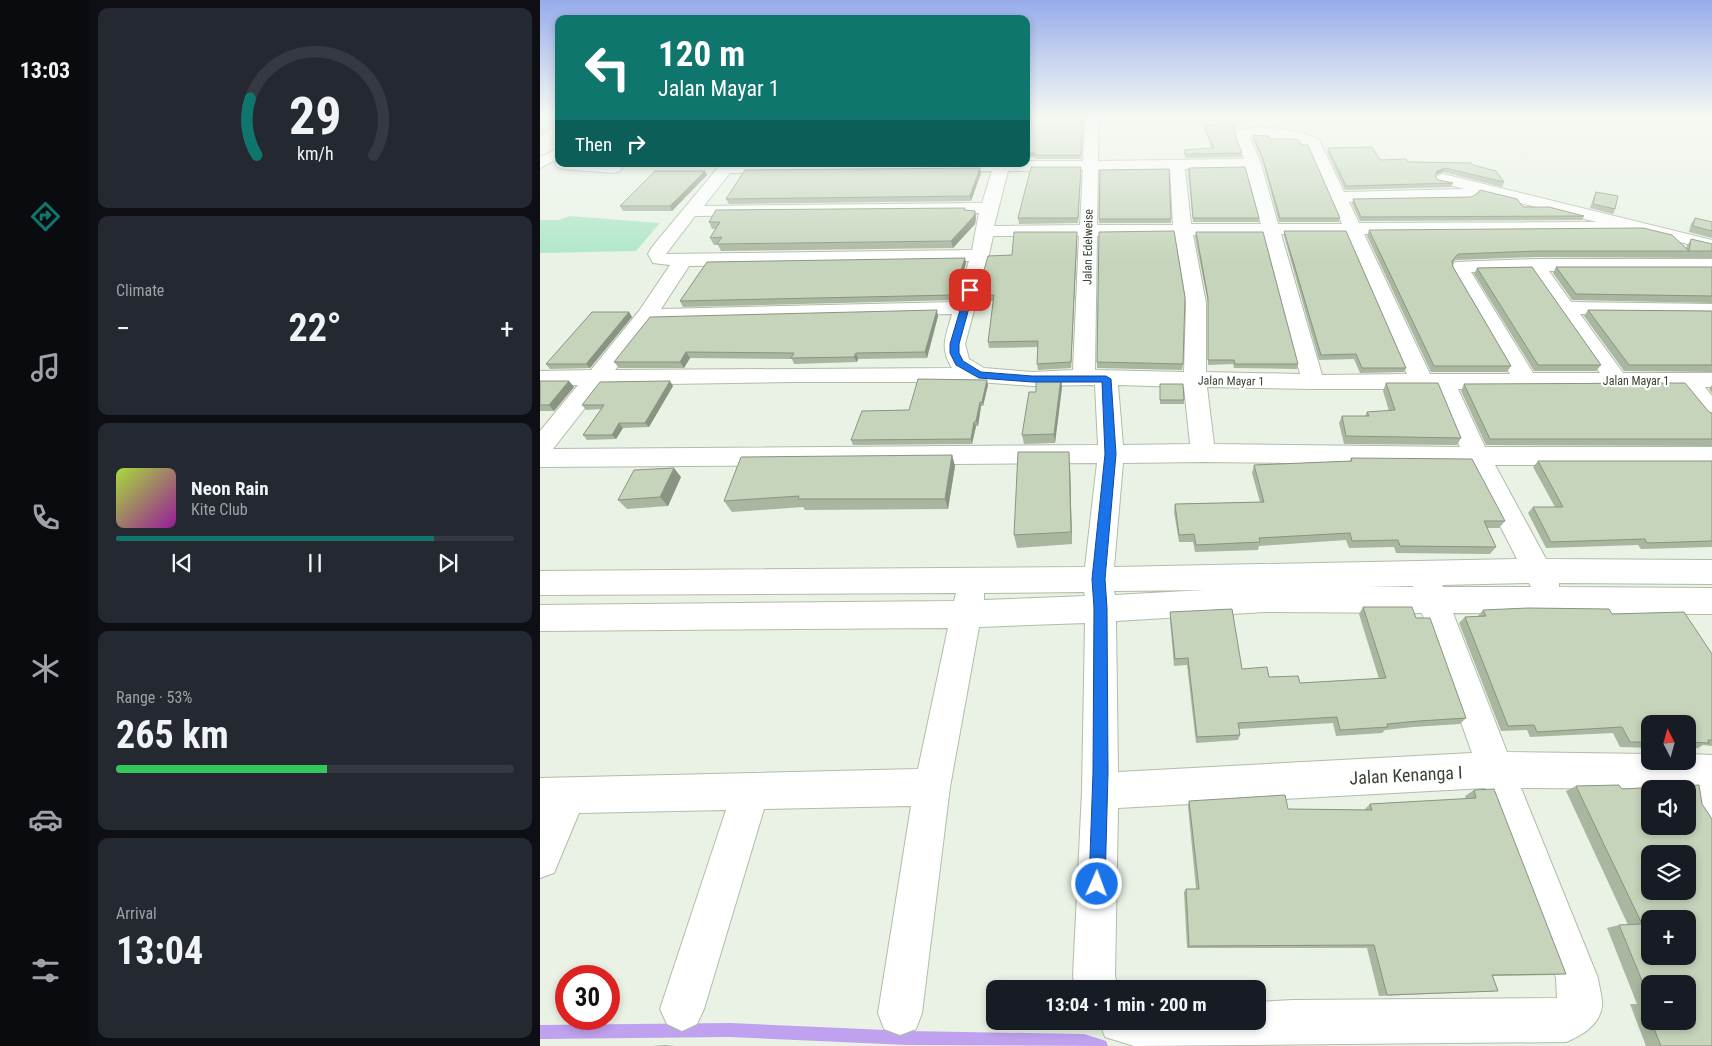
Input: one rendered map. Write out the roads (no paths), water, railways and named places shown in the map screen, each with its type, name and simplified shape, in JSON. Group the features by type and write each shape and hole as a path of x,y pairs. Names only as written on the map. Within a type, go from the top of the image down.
{"street":[{"path":"1037,166 1141,166"},
{"path":"1177,166 1182,224 1196,303 1195,380 1203,453"},
{"path":"1253,166 1313,382"},
{"path":"1324,166 1353,230 1433,382 1477,456 1536,571 1554,599"},
{"path":"601,167 614,168"},
{"path":"726,167 657,254 660,259 980,255"},
{"path":"979,375 960,363 955,353 954,344 980,255 989,208 1001,167"},
{"name":"Jalan Edelweise","path":"1089,167 1088,230 1095,378 1111,454 1100,594 1100,791 1095,980"},
{"path":"1443,179 1712,245"},
{"path":"1397,181 1407,195"},
{"path":"1338,197 1501,194"},
{"path":"690,211 989,208"},
{"path":"985,231 1643,227"},
{"path":"540,448 647,315 684,260"},
{"path":"1535,265 1617,381"},
{"path":"1526,381 1460,268 1462,266 1712,265"},
{"path":"647,315 965,308"},
{"path":"1566,308 1712,310"},
{"name":"Jalan Mayar 1","path":"540,378 793,374 979,375 1032,379 1095,378 1313,382 1712,380"},
{"path":"1688,381 1712,411"},
{"path":"540,458 1203,453 1712,456"},
{"path":"540,583 973,579 1100,594 1265,599 1428,586 1536,571 1712,572"},
{"path":"900,1013 932,787 973,579"},
{"path":"1428,586 1554,599 1712,601"},
{"path":"1266,1024 1566,1020 1580,1006 1577,978 1496,770 1428,586"},
{"path":"540,618 967,614 1100,594"},
{"name":"Jalan Kenanga I","path":"1100,791 1496,770 1701,773"},
{"path":"1701,773 1712,811"},
{"path":"540,858 554,796 932,787"},
{"path":"682,1009 751,791"}],"waterway":[{"path":"540,1032 730,1030 908,1038 1084,1041 1101,1046"}]}
